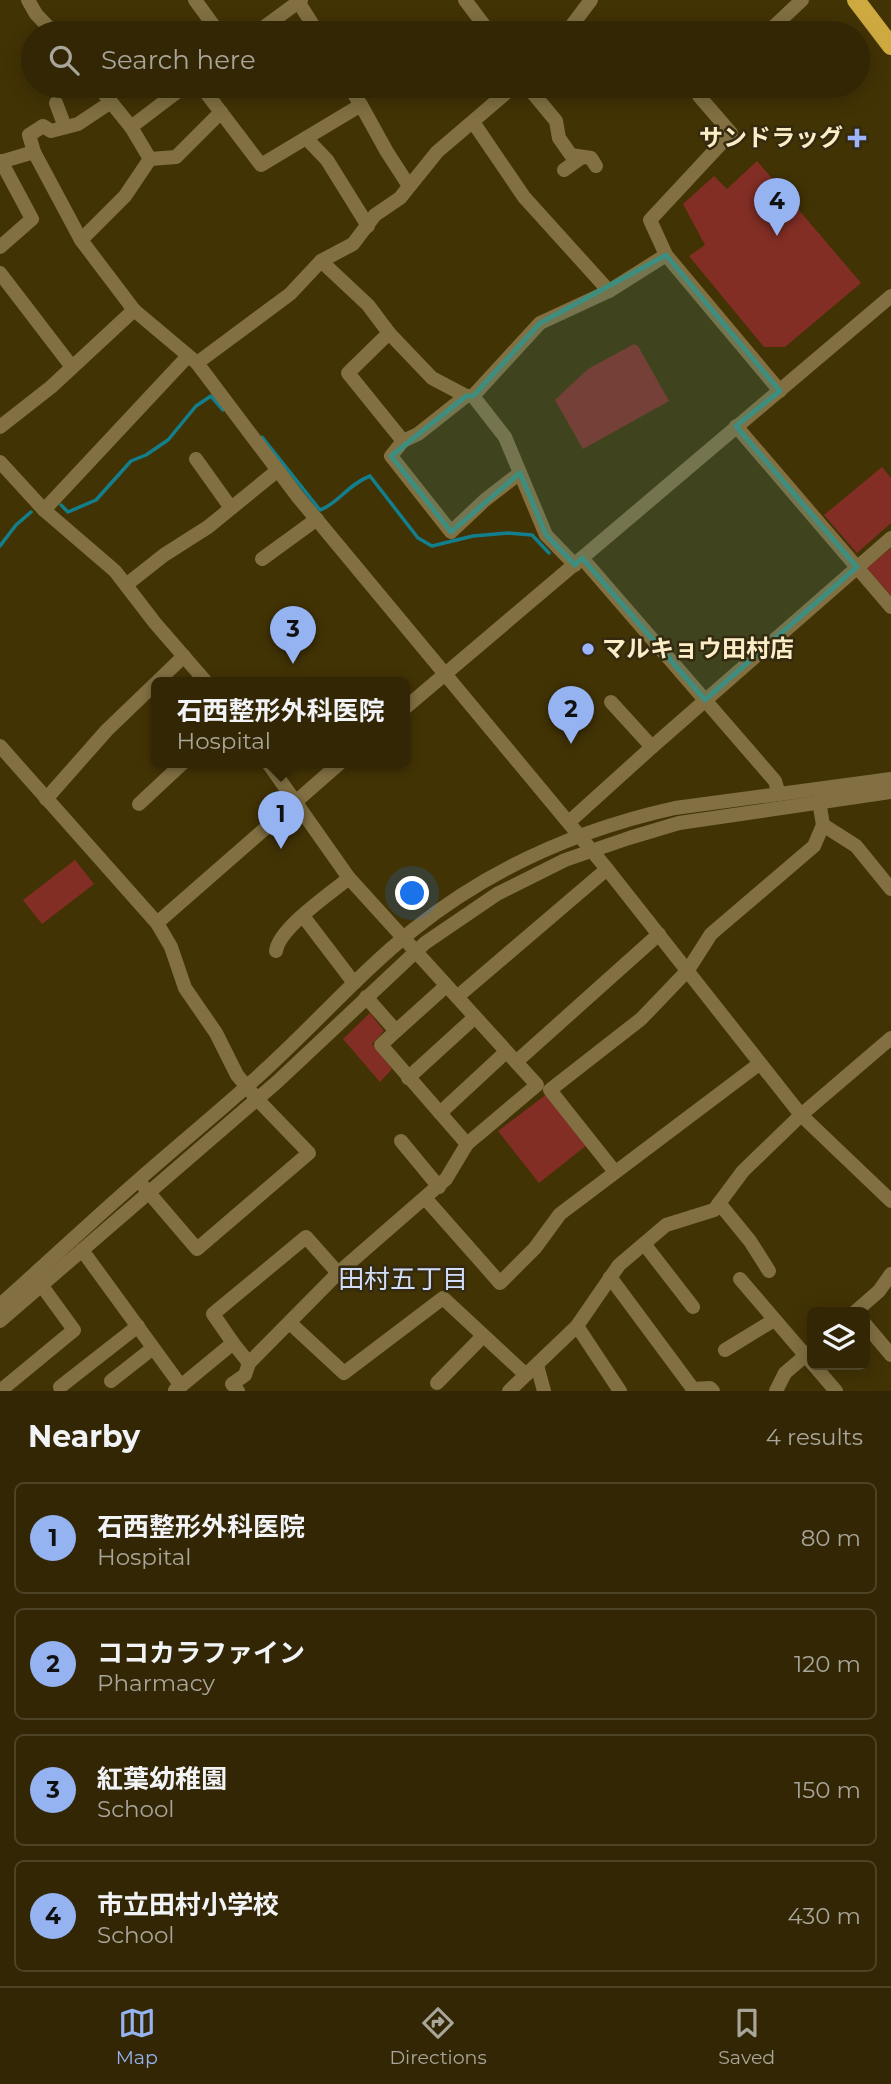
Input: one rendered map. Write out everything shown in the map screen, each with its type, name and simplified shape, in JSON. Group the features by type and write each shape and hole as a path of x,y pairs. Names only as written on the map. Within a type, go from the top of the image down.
{"main road":[{"path":"862,2 891,46"}],"street":[{"path":"27,0 43,21"},
{"path":"195,0 210,21"},
{"path":"465,0 480,21"},
{"path":"575,21 591,0"},
{"path":"780,21 802,0"},
{"path":"272,21 300,1 311,21"},
{"path":"108,98 131,127 150,159"},
{"path":"131,127 169,98"},
{"path":"210,98 261,165 361,105"},
{"path":"357,98 410,186"},
{"path":"44,510 193,359 289,294 321,261 353,244 375,215 400,198 437,152 500,98"},
{"path":"537,98 556,121 559,138 571,155 591,158 596,166"},
{"path":"701,98 731,133 650,220 666,256 780,391"},
{"path":"111,102 78,124 51,131 43,126 29,135 34,152 81,240 134,310 193,359 317,519 569,822 801,1115 889,1195"},
{"path":"56,103 65,127"},
{"path":"150,159 176,157 221,112"},
{"path":"473,122 524,197 609,291"},
{"path":"306,138 327,160 368,226"},
{"path":"0,247 32,219 1,162 34,152"},
{"path":"565,170 582,157"},
{"path":"81,240 125,196 150,159"},
{"path":"520,473 485,500 451,532 391,456 403,441 418,434 470,396 540,323 609,291 666,256"},
{"path":"321,261 368,305 389,333 432,378 470,396 505,437 546,535 579,561 705,700 775,781 779,794"},
{"path":"0,273 72,367"},
{"path":"410,704 891,296"},
{"path":"0,427 72,367 134,310"},
{"path":"389,333 348,373 403,441"},
{"path":"736,426 891,607"},
{"path":"196,459 230,508"},
{"path":"0,462 44,510 115,571 202,677"},
{"path":"126,585 278,470"},
{"path":"262,559 317,519"},
{"path":"569,822 891,538"},
{"path":"162,677 184,656"},
{"path":"46,799 107,730 151,688"},
{"path":"611,702 652,747"},
{"path":"0,746 157,923 171,947 185,988 216,1033 246,1087 309,1153 197,1249 138,1180"},
{"path":"139,804 178,768"},
{"path":"238,1391 232,1384 245,1375 249,1363 338,1273 439,1186 451,1172 467,1144 537,1084 348,878 272,768"},
{"path":"157,923 334,768"},
{"path":"0,1305 246,1087 402,939 446,906 496,874 580,836 616,823 675,808 891,779"},
{"path":"0,1321 257,1099 415,952 467,912 497,894 541,871 591,850 679,823 891,792"},
{"path":"615,1172 550,1090 641,1019 688,970 711,934 814,846 823,825 819,801"},
{"path":"823,825 856,846 891,889"},
{"path":"457,998 607,869"},
{"path":"276,951 277,943 303,916 348,878"},
{"path":"303,916 354,983"},
{"path":"440,1113 659,934"},
{"path":"446,986 381,1045 467,1144"},
{"path":"366,997 396,1031"},
{"path":"408,1078 474,1017"},
{"path":"509,1391 577,1326 619,1265 666,1225 714,1210 743,1171 801,1115 891,1038"},
{"path":"425,1198 500,1283 535,1248 560,1214 759,1064"},
{"path":"401,1142 439,1186"},
{"path":"719,1203 750,1241 769,1271"},
{"path":"249,1363 213,1314 306,1237 338,1273"},
{"path":"645,1245 676,1292 693,1307"},
{"path":"82,1250 138,1326 178,1388 233,1343"},
{"path":"861,1307 879,1291 891,1274"},
{"path":"610,1277 692,1389 710,1388 713,1391"},
{"path":"740,1279 774,1320 807,1352"},
{"path":"3,1388 74,1331 42,1286"},
{"path":"290,1324 344,1373 443,1298 483,1336 531,1370 544,1391"},
{"path":"725,1350 774,1320"},
{"path":"60,1387 138,1326"},
{"path":"577,1326 620,1391"},
{"path":"870,1330 891,1355"},
{"path":"437,1383 483,1336"},
{"path":"111,1381 153,1348"},
{"path":"776,1391 785,1373 807,1354"},
{"path":"821,1370 836,1391"}],"highlighted area":[{"path":"666,255 780,391 736,426 857,567 705,700 582,558 575,565 546,535 520,473 451,532 391,456 466,396 473,396 540,323"}],"shaded area":[{"path":"757,161 861,283 785,347 764,347 689,256 705,245 683,204 714,176 727,189"},
{"path":"634,344 638,346 669,401 583,449 555,400 588,369"},
{"path":"882,467 891,478 891,523 857,553 824,515"},
{"path":"891,548 891,596 867,568"},
{"path":"75,860 94,884 42,924 23,900"},
{"path":"370,1013 384,1031 372,1044 392,1069 380,1082 343,1039"},
{"path":"548,1093 587,1145 539,1183 498,1131"}],"waterway":[{"path":"61,505 68,512 96,500 131,461 146,455 168,440 196,406 211,396 223,410"},
{"path":"262,437 320,510 370,476 418,538 432,546 473,536 508,533 532,535 549,553"},
{"path":"0,546 16,525 31,512"}],"place":[{"name":"サンドラッグ","path":"857,138"},
{"name":"市立田村小学校","path":"777,236"},
{"name":"マルキョウ田村店","path":"588,649"},
{"name":"紅葉幼稚園","path":"293,664"},
{"name":"ココカラファイン","path":"571,744"},
{"name":"石西整形外科医院","path":"281,849"}],"district":[{"name":"田村五丁目","path":"403,1279"}]}
